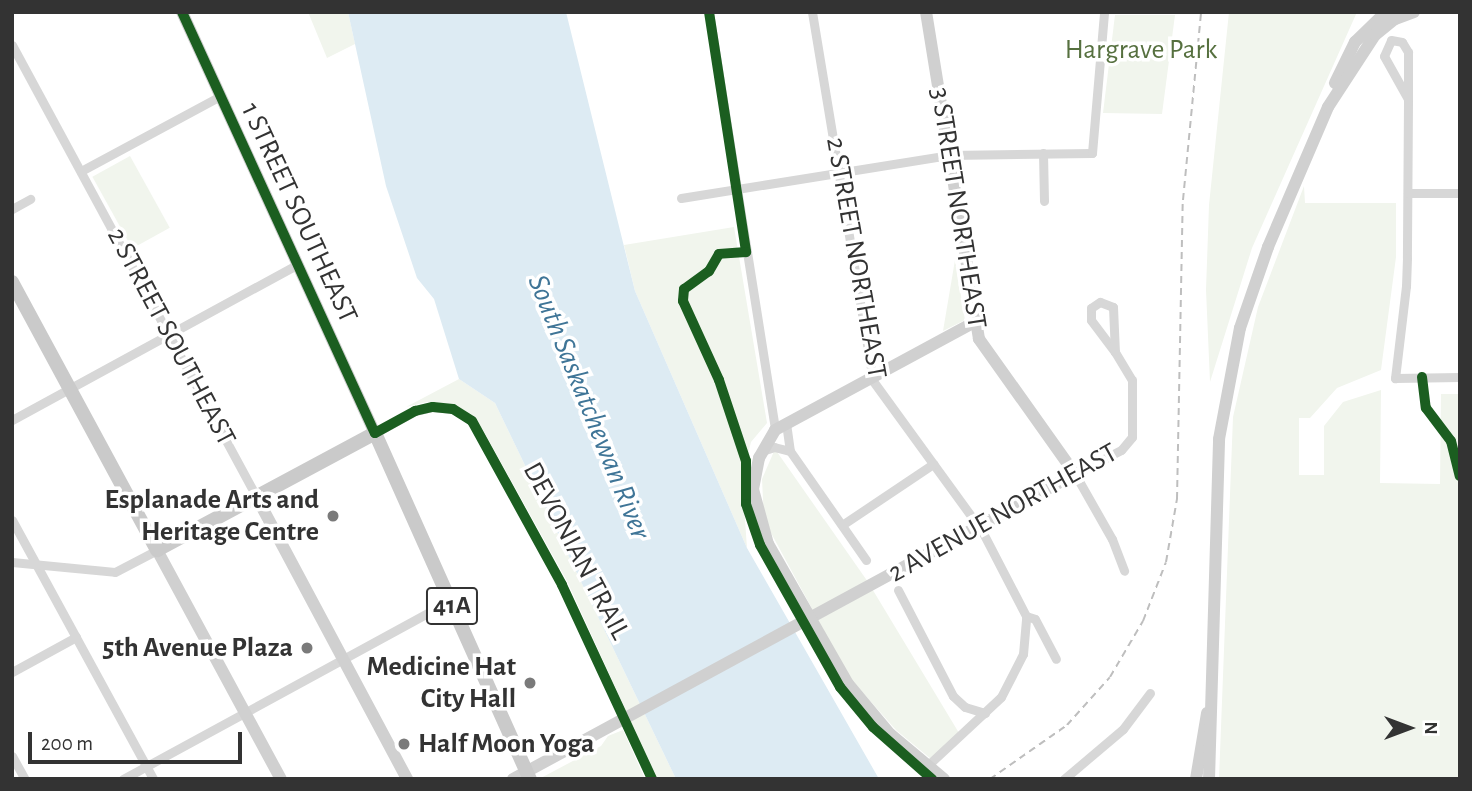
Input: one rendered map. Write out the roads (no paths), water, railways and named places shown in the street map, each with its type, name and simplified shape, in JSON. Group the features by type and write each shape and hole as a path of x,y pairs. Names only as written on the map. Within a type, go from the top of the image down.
{"main road":[{"path":"12,282 157,550 374,433"},
{"name":"1 STREET SOUTHEAST","path":"374,433 450,601 523,776"}],"street":[{"name":"1 STREET SOUTHEAST","path":"182,12 374,433"},
{"path":"709,12 775,430"},
{"name":"2 STREET NORTHEAST","path":"813,12 871,376 979,526 1026,616 1035,619 1056,659"},
{"name":"3 STREET NORTHEAST","path":"926,12 975,322 983,349 1074,474 1112,539 1124,571"},
{"path":"681,198 949,155 1091,153 1104,12"},
{"path":"1209,779 1215,508 1227,385 1268,247 1328,107 1348,52 1369,25 1386,12"},
{"path":"1328,107 1365,46 1408,14"},
{"path":"1408,99 1384,56 1391,40 1399,40 1408,48 1408,99 1408,193 1406,286 1395,377 1460,377"},
{"name":"2 STREET SOUTHEAST","path":"12,45 407,779"},
{"path":"81,171 220,96"},
{"path":"1043,153 1044,201"},
{"path":"1408,193 1460,193"},
{"path":"12,209 30,199"},
{"path":"12,420 298,264"},
{"path":"1100,302 1113,307 1115,352 1091,320 1091,308 1100,302"},
{"path":"944,779 877,720 848,684 768,544 753,489 762,451 775,430 975,322"},
{"name":"2 AVENUE NORTHEAST","path":"523,776 608,727 1131,443 1133,388 1115,352"},
{"path":"374,433 415,411 453,409 478,430 562,585 652,779"},
{"path":"786,423 790,451 866,560"},
{"path":"762,451 774,447 790,451"},
{"path":"842,525 933,464"},
{"path":"12,520 153,779"},
{"path":"12,562 115,572 157,550 281,779"},
{"path":"898,590 953,696 965,707 985,713"},
{"path":"123,779 450,601"},
{"path":"927,766 996,704 1020,664 1026,616"},
{"path":"12,672 76,637"},
{"path":"1196,779 1213,656"},
{"path":"1064,779 1122,729 1150,693"},
{"path":"12,756 24,779"}],"water":[{"name":"South Saskatchewan River","path":"348,12 566,12 635,291 747,548 879,779 676,779 495,403 459,379 434,299 417,278 386,186"}],"railway":[{"path":"990,779 1067,725 1110,677 1143,621 1166,562 1177,499 1183,200 1201,12"}],"place":[{"name":"Esplanade Arts and Heritage Centre","path":"333,516"},
{"name":"5th Avenue Plaza","path":"307,648"},
{"name":"Medicine Hat City Hall","path":"530,683"},
{"name":"Half Moon Yoga","path":"404,744"}],"park label":[{"name":"Hargrave Park","path":"1141,50"}]}
